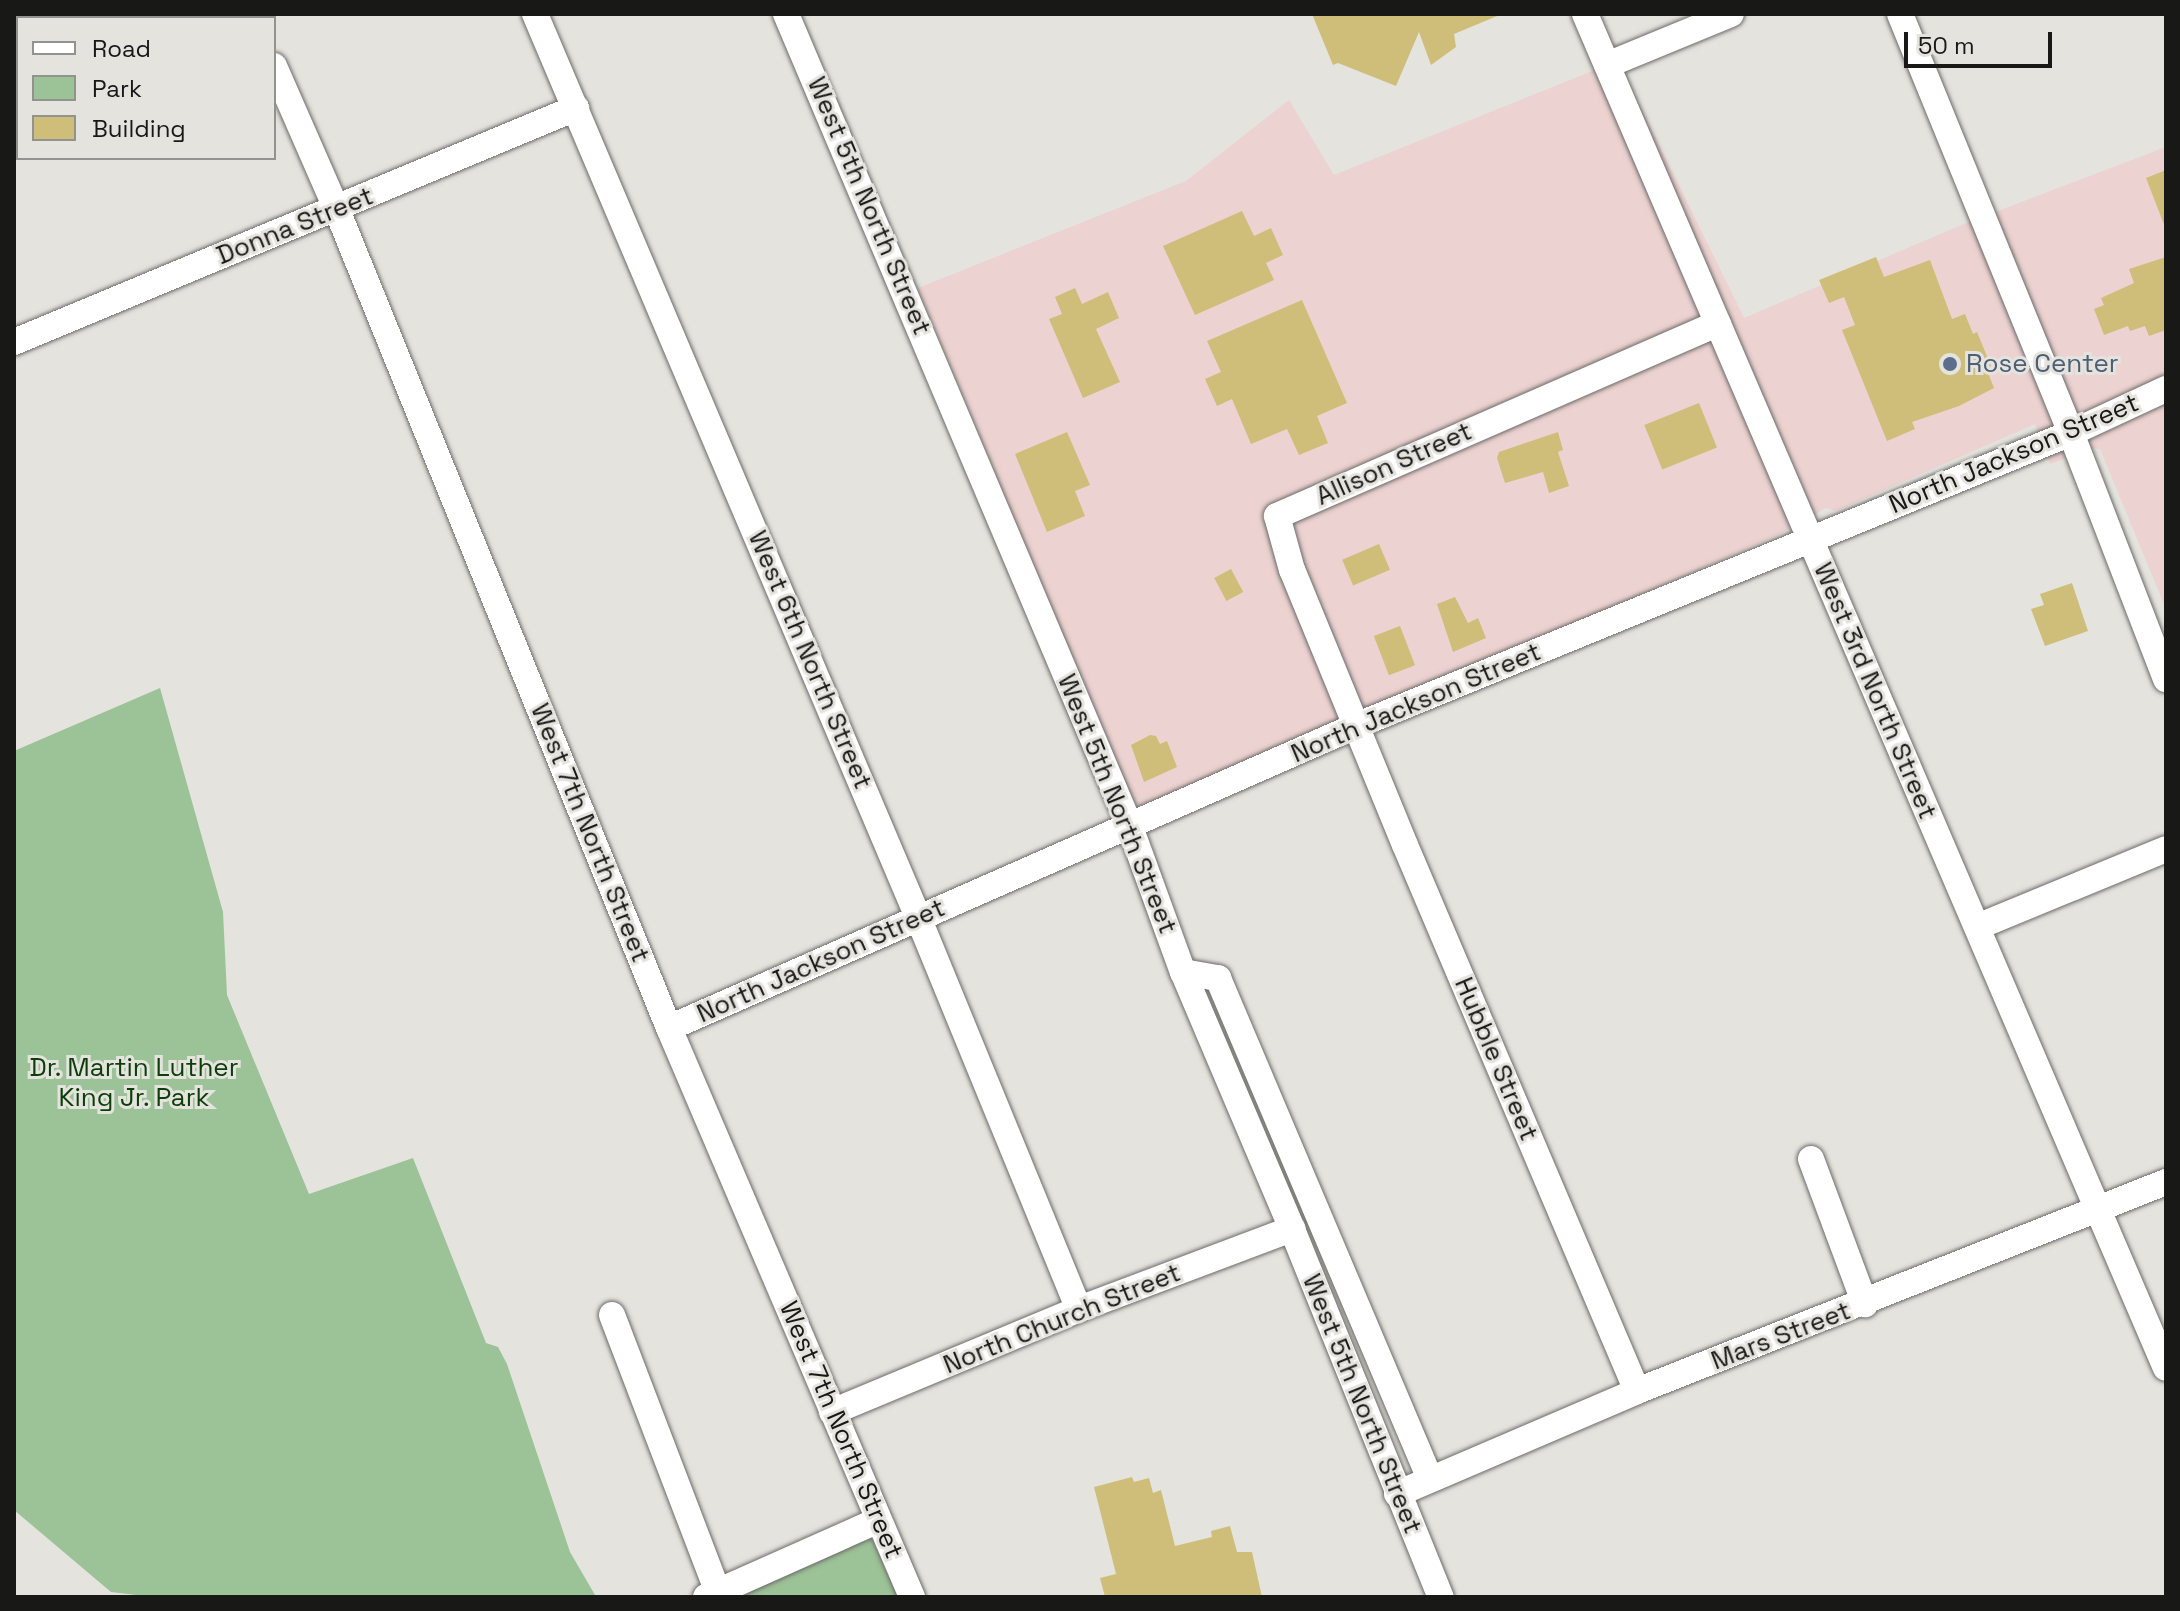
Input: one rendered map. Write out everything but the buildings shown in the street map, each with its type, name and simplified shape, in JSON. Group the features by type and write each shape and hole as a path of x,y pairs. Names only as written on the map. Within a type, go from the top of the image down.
{"street":[{"name":"West 6th North Street","path":"535,14 918,917 1079,1309"},
{"name":"West 5th North Street","path":"786,14 1129,824 1183,972 1292,1229 1441,1597"},
{"name":"West 3rd North Street","path":"1585,14 2166,1368"},
{"path":"1607,65 1731,14"},
{"path":"1900,14 2071,433 2166,679"},
{"name":"West 7th North Street","path":"276,71 337,210 669,1028 912,1597"},
{"name":"Donna Street","path":"14,342 576,108"},
{"name":"Allison Street","path":"1358,725 1292,570 1277,516 1718,323"},
{"name":"North Jackson Street","path":"669,1028 1129,824 1228,785 1358,725 2071,433 2166,389"},
{"name":"Hubble Street","path":"1358,725 1411,859 1637,1391"},
{"path":"1977,927 2166,849"},
{"path":"1183,972 1218,978 1430,1479"},
{"path":"1811,1159 1865,1304"},
{"name":"Mars Street","path":"1397,1494 1637,1391 1865,1304 2166,1182"},
{"name":"North Church Street","path":"832,1412 1079,1309 1292,1229"},
{"path":"612,1315 712,1595 879,1520"}],"shaded area":[{"path":"1621,67 1744,318 1964,224 2166,147 2166,609 2100,449 2094,448 2050,464 2035,424 1836,511 1826,508 1778,535 1457,675 1149,805 1138,805 1130,798 918,288 1186,181 1289,100 1334,175 1595,70"}],"green space":[{"name":"Dr. Martin Luther King Jr. Park","path":"160,688 223,912 227,995 309,1194 413,1158 486,1343 498,1347 507,1364 570,1552 595,1595 600,1597 153,1597 111,1592 14,1510 14,751"},
{"path":"870,1534 898,1597 729,1597"}],"place":[{"name":"Rose Center","path":"1950,364"}]}
